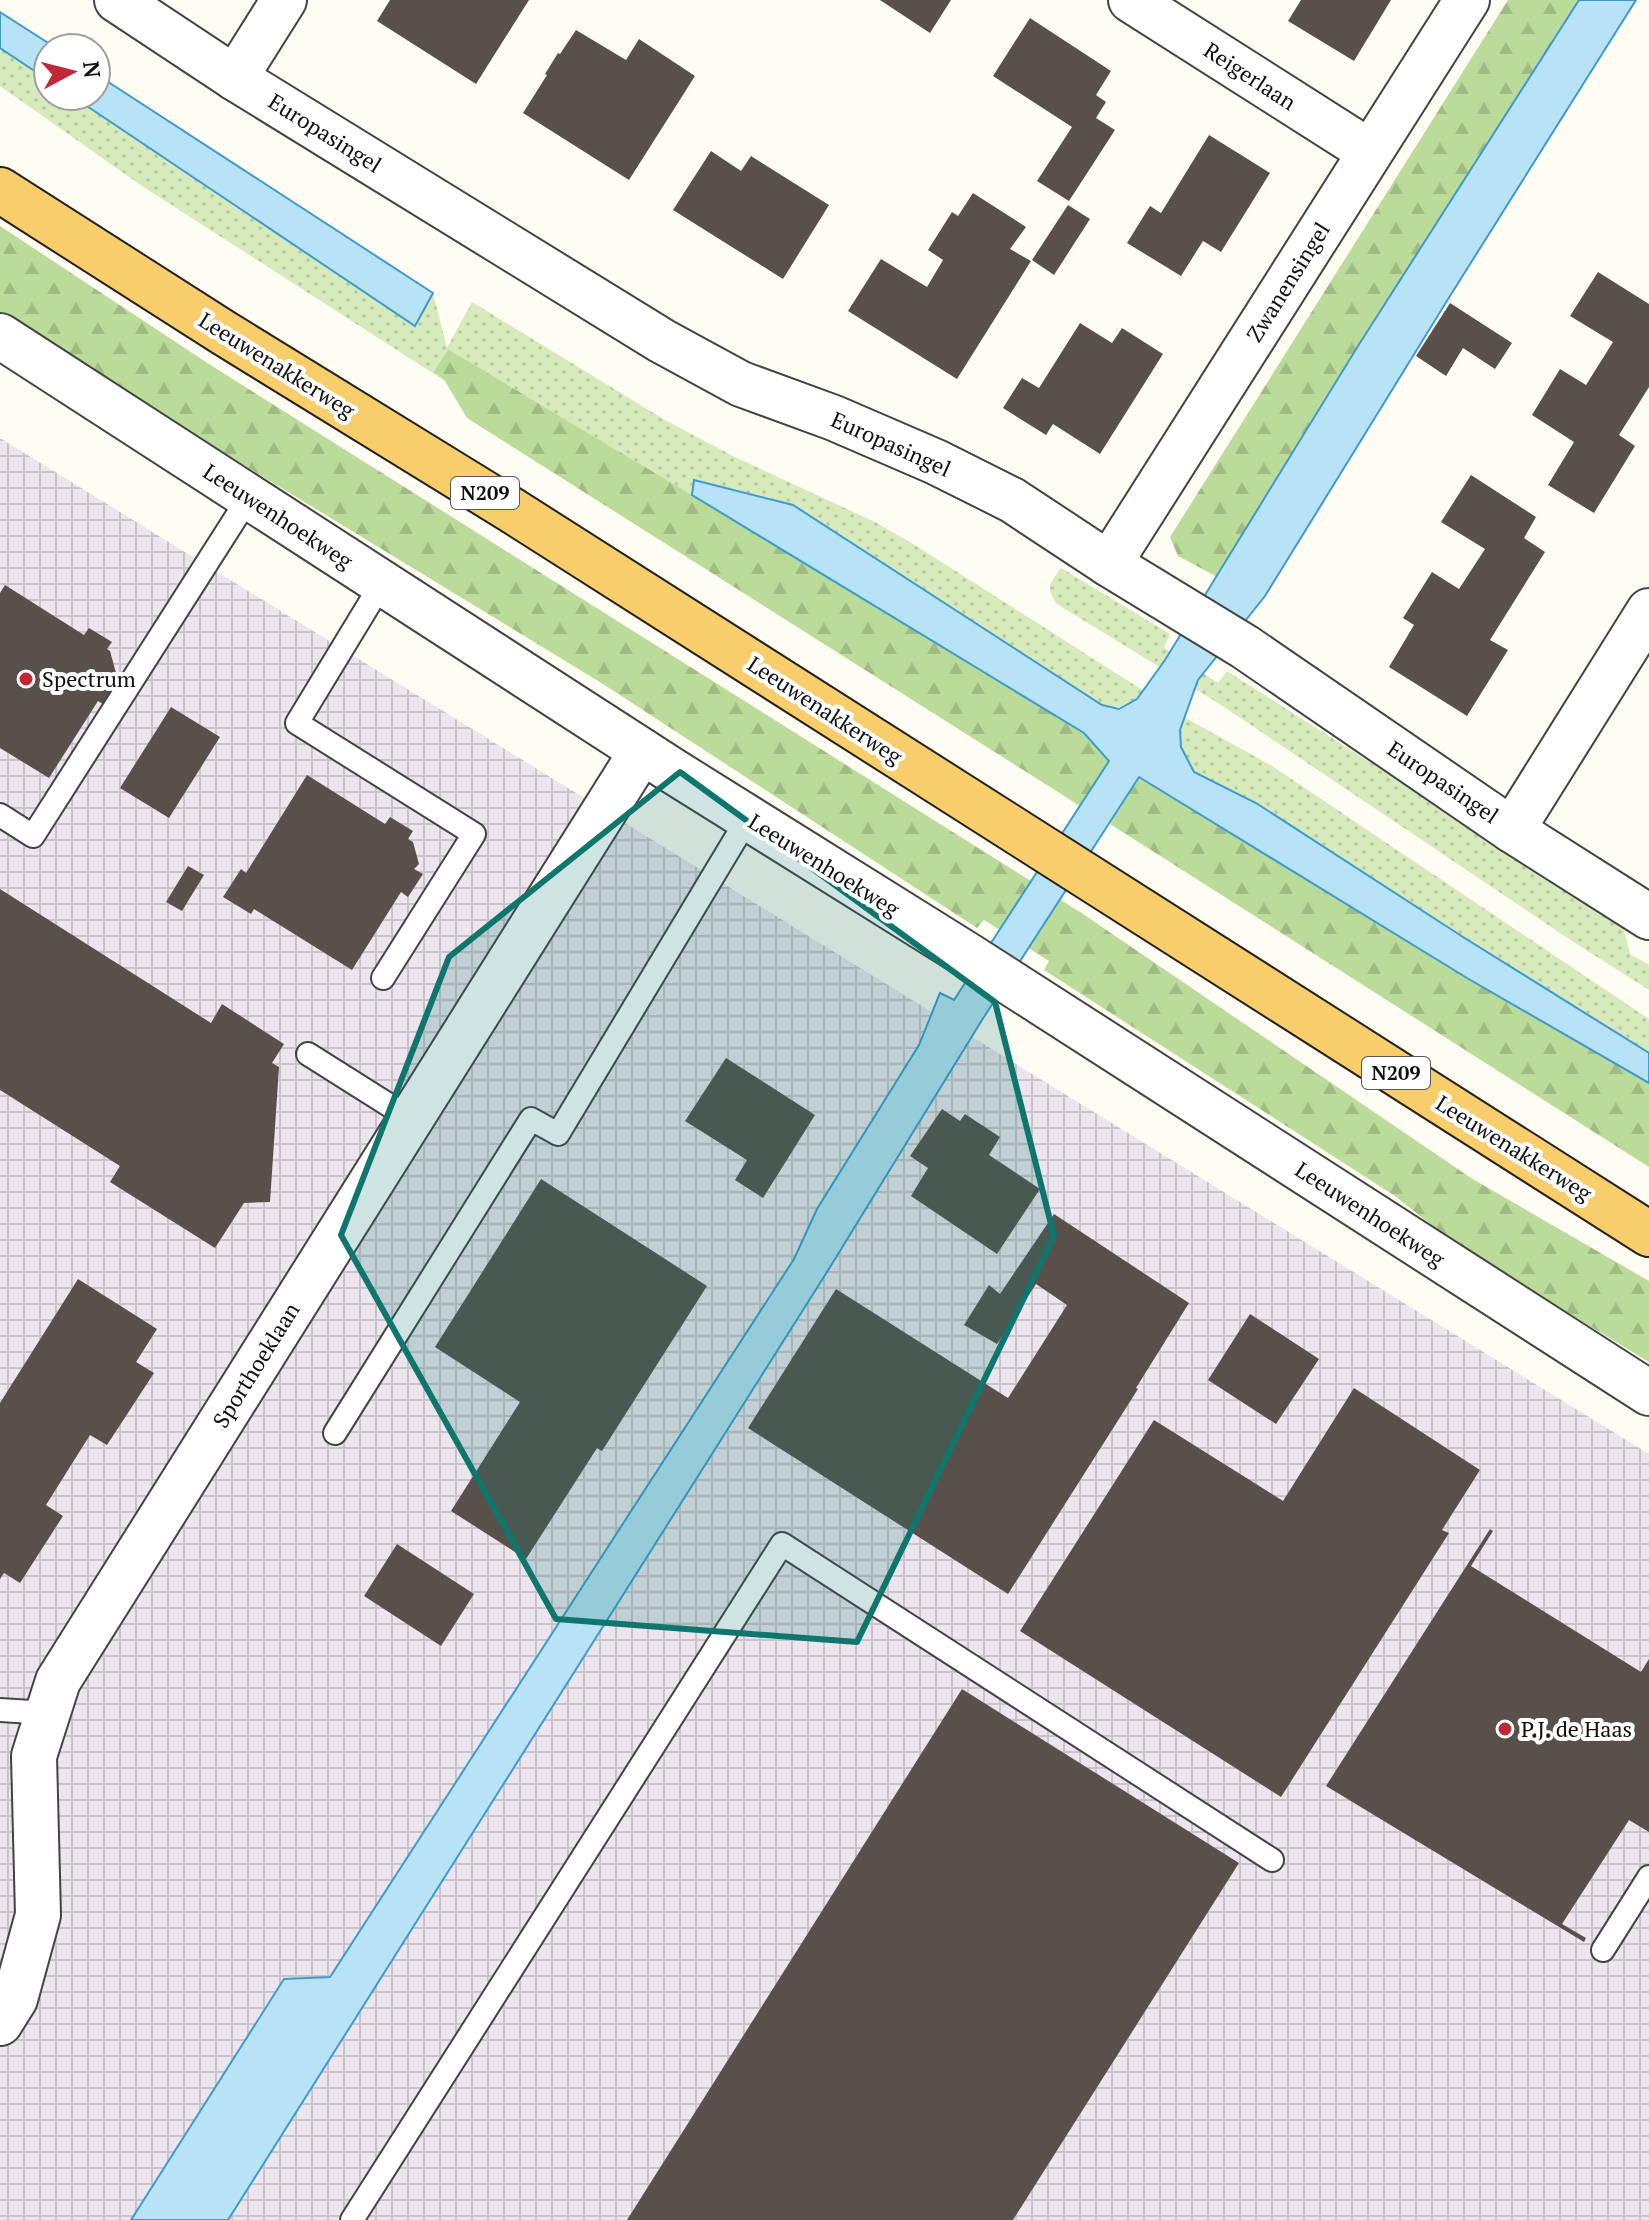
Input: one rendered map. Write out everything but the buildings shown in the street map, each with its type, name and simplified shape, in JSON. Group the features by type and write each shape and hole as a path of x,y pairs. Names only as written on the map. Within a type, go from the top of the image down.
{"main road":[{"name":"Leeuwenakkerweg","path":"0,190 224,333 513,511 1649,1234"}],"street":[{"name":"Europasingel","path":"117,0 235,78 662,341 741,384 834,418 936,462 999,494 1245,647 1512,830 1649,917"},
{"path":"235,78 284,0"},
{"name":"Reigerlaan","path":"1131,0 1370,152"},
{"name":"Zwanensingel","path":"1109,564 1467,0"},
{"name":"Leeuwenhoekweg","path":"0,336 642,751 1031,995 1649,1393"},
{"path":"1512,830 1649,611"},
{"name":"Sporthoeklaan","path":"0,2023 15,1999 38,1915 34,1756 58,1681 642,751"}],"lane":[{"path":"0,815 33,836 249,497"},
{"path":"382,583 297,723 474,834 383,978"},
{"path":"335,1433 531,1119 558,1134 748,818"},
{"path":"308,1054 411,1119"},
{"path":"352,2220 782,1544 1272,1860"},
{"path":"0,1710 48,1713"},
{"path":"1603,1950 1649,1877"}],"highlighted area":[{"path":"680,772 995,1002 1054,1236 857,1642 556,1619 341,1235 449,957"}],"shaded area":[{"path":"0,438 1649,1454 1649,2220 0,2220"}],"green space":[{"path":"1508,0 1579,0 1358,346 1217,577 1178,556 1170,537"},
{"path":"0,48 32,69 32,109 0,86"},
{"path":"37,112 96,112 414,325 433,293 447,348 472,302 665,420 733,456 877,523 1144,691 1125,705 1102,706 793,505 695,480 692,495 448,349 434,371 445,381 139,184"},
{"path":"0,226 212,366 1080,912 1471,1178 1649,1281 1649,1362 1458,1246 1395,1196 1044,970 1049,961 984,920 977,928 603,684 73,361 0,313"},
{"path":"448,349 1084,733 1109,760 1080,806 467,418 445,381 434,371"},
{"path":"1061,568 1170,634 1164,648 1218,683 1227,671 1622,923 1630,954 1649,965 1649,990 1221,705 1057,604 1050,586"},
{"path":"1184,717 1272,766 1649,1019 1649,1053 1256,803 1194,772 1181,747 1180,730"},
{"path":"1139,776 1467,978 1649,1083 1649,1167 1110,824"}],"water":[{"path":"1579,0 1636,0 1265,596 1198,680 1180,730 1181,747 1194,772 1256,803 1649,1053 1649,1083 1467,978 1139,777 982,1020 827,1272 228,2220 131,2220 284,1979 330,1977 794,1259 817,1209 919,1045 940,993 954,1000 1109,761 1084,733 692,495 694,480 793,505 1102,705 1119,709 1137,699 1165,660 1358,346"},
{"path":"0,12 32,33 32,69 0,48"},
{"path":"112,84 433,293 415,326 96,112 112,112"}],"place":[{"name":"Spectrum","path":"26,679"},
{"name":"P.J. de Haas","path":"1505,1729"}]}
